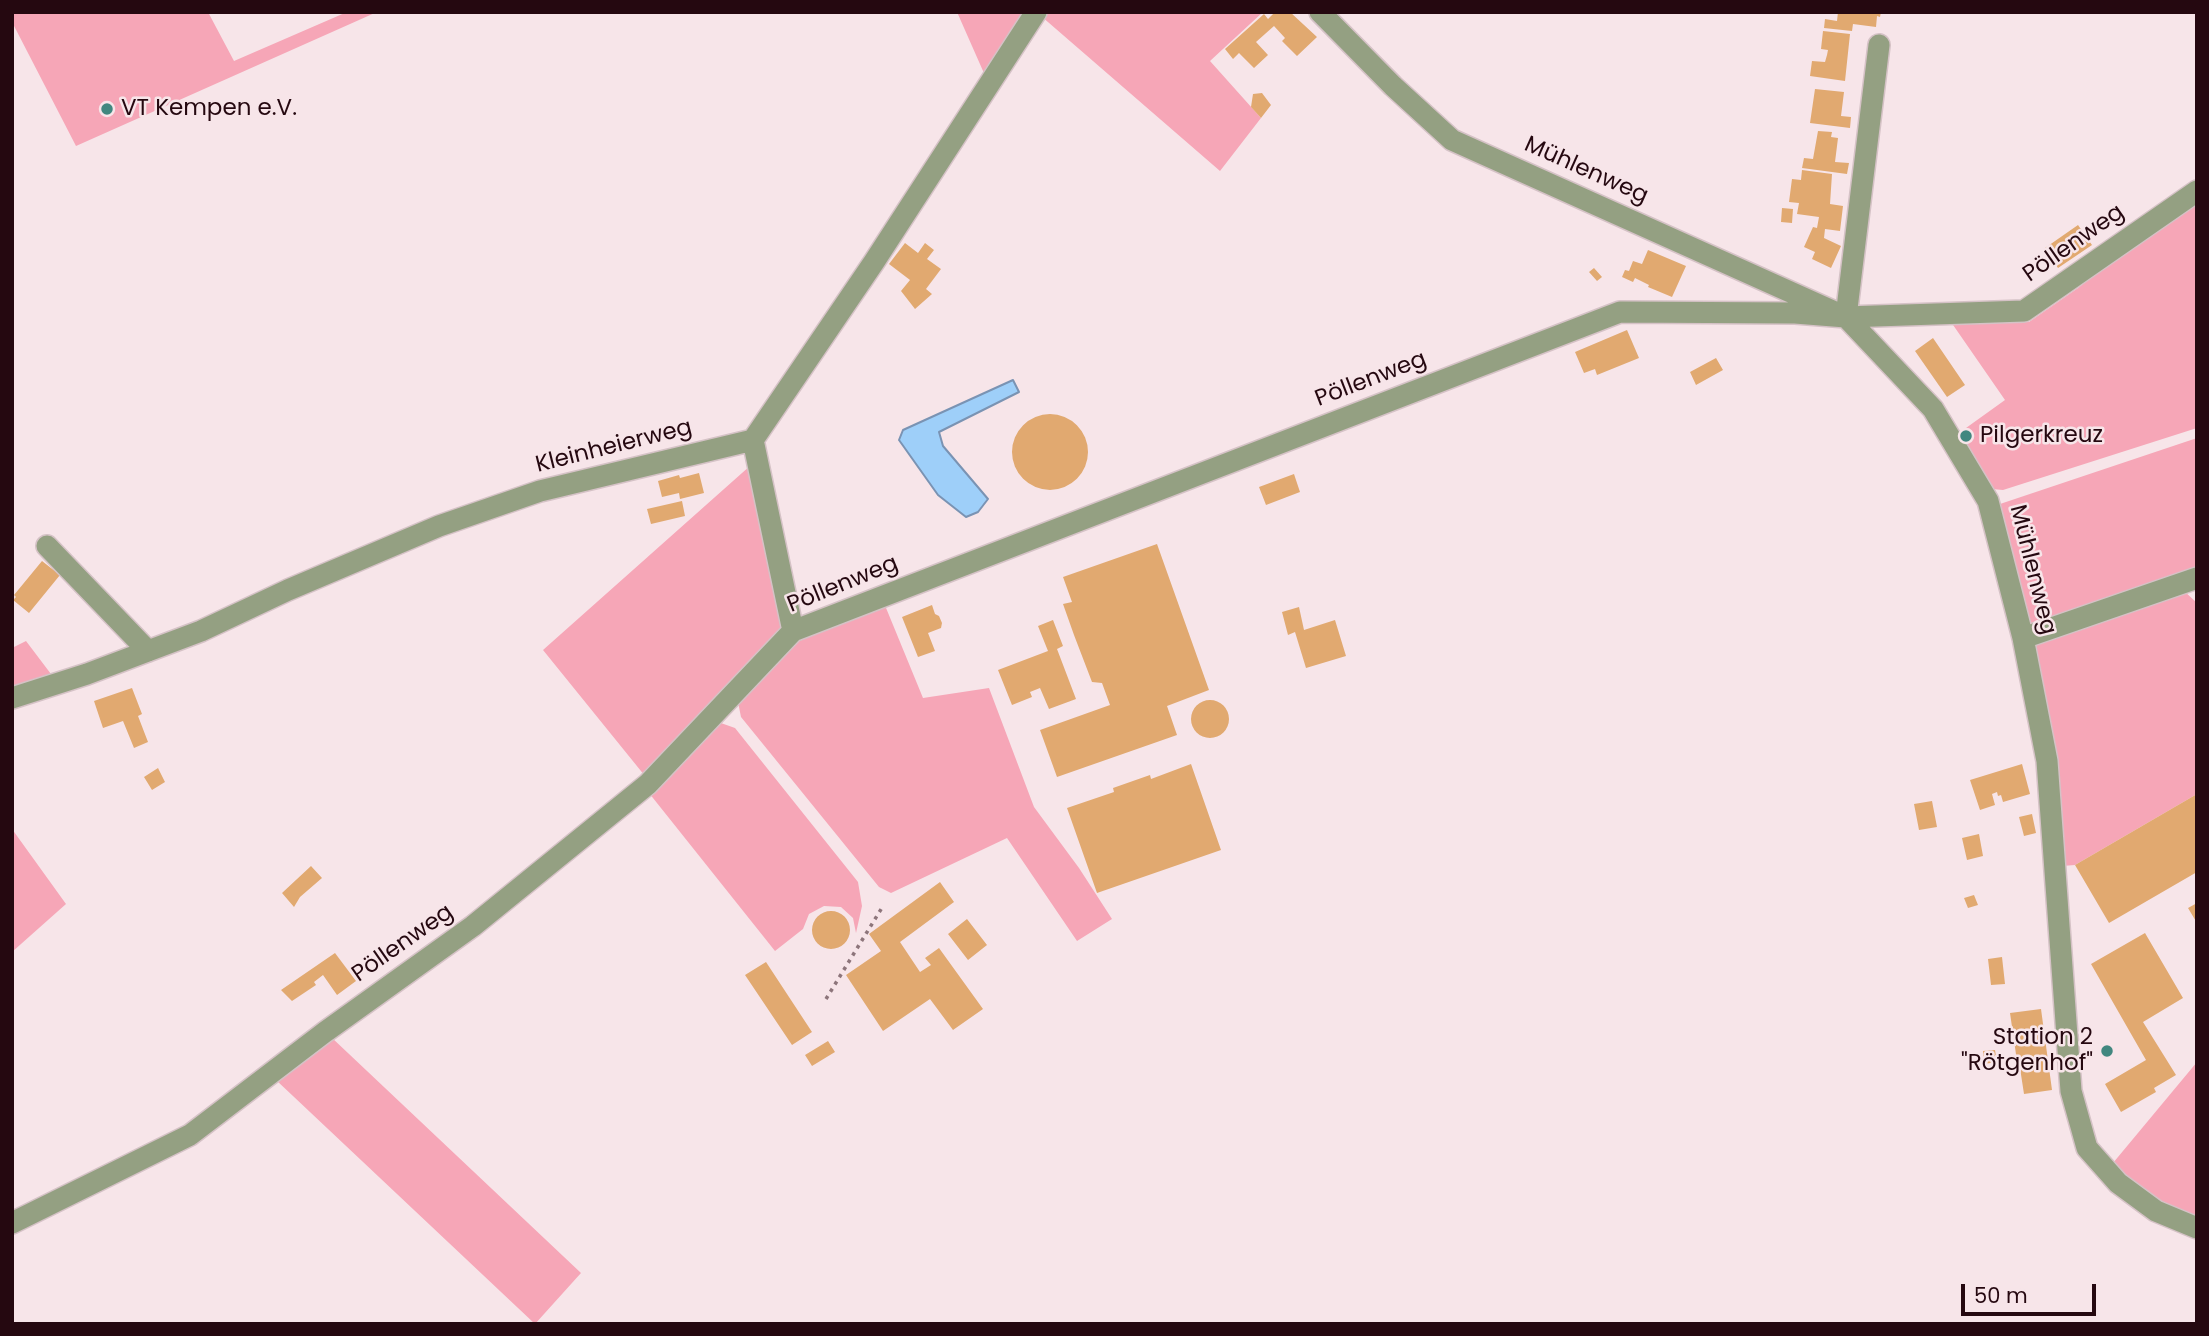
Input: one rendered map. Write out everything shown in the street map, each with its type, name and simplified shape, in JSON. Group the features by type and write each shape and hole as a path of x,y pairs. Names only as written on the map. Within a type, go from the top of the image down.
{"street":[{"path":"793,631 753,440 874,261 1036,12"},
{"name":"Mühlenweg","path":"1320,12 1393,86 1452,140 1846,317 1933,409 1988,501 2023,638 2047,761 2071,1091 2087,1148 2118,1183 2156,1211 2197,1228"},
{"path":"1846,317 1879,45"},
{"name":"Pöllenweg","path":"12,1223 190,1135 325,1032 473,926 649,784 793,631 1620,312 1795,313 1846,317 2024,311 2197,191"},
{"name":"Kleinheierweg","path":"12,698 87,674 201,631 288,590 439,526 540,491 753,440"},
{"path":"47,546 148,651"},
{"path":"2023,638 2197,578"}],"path":[{"path":"826,999 884,905"}],"shaded area":[{"name":"VT Kempen e.V.","path":"12,12 208,12 234,61 347,12 377,12 76,146 12,22"},
{"path":"957,12 1029,12 987,80"},
{"path":"1043,12 1263,12 1210,61 1261,118 1220,171 1041,16"},
{"path":"2197,200 2197,428 2003,490 1992,489 1959,433 2005,400 1951,322 2029,322 2078,288 2142,236"},
{"path":"2197,438 2197,572 2029,626 1997,505"},
{"path":"751,465 785,631 645,776 543,650"},
{"path":"2183,590 2197,603 2197,794 2075,865 2062,866 2034,647 2040,640"},
{"path":"884,603 923,698 989,688 1034,807 1112,919 1077,941 1007,838 891,893 879,887 741,717 738,702 801,635"},
{"path":"26,641 54,678 12,691 12,648"},
{"path":"718,722 735,728 858,882 862,906 856,933 853,918 841,907 824,906 809,914 803,929 775,951 649,793"},
{"path":"12,829 66,904 12,952"},
{"path":"331,1037 581,1273 535,1324 276,1080"},
{"path":"2197,1062 2197,1218 2159,1202 2131,1184 2113,1163"}],"water":[{"path":"1013,380 1019,392 939,432 943,446 988,499 978,512 966,517 938,495 899,440 903,430"}],"building":[{"path":"1275,12 1290,12 1317,37 1297,56 1282,41 1285,38 1274,26 1256,42 1268,55 1254,68 1239,53 1233,59 1225,49 1264,14 1268,19"},
{"path":"1838,12 1881,12 1880,17 1877,16 1876,27 1853,24 1852,31 1824,28 1825,19 1837,21"},
{"path":"1823,31 1850,34 1845,81 1810,76 1812,61 1825,62 1828,50 1821,49"},
{"path":"1815,89 1844,92 1841,116 1851,117 1850,128 1810,123"},
{"path":"1262,93 1271,105 1261,118 1251,107 1253,94"},
{"path":"1818,131 1832,132 1831,137 1838,138 1835,162 1849,163 1847,174 1802,168 1804,158 1813,159"},
{"path":"1802,170 1832,174 1830,204 1843,206 1840,231 1825,229 1824,238 1841,246 1831,268 1812,259 1815,252 1804,247 1813,227 1817,228 1819,217 1797,214 1799,203 1789,202 1792,179 1801,180"},
{"path":"1782,208 1793,209 1792,223 1781,222"},
{"path":"2078,225 2092,245 2058,268 2045,248"},
{"path":"905,243 918,253 925,243 934,250 927,259 941,269 926,289 932,294 915,309 901,291 910,280 889,264"},
{"path":"1648,250 1686,266 1672,297 1635,278 1633,282 1622,277 1625,270 1629,271 1633,261 1642,264"},
{"path":"1594,268 1602,277 1597,281 1589,272"},
{"path":"1627,330 1639,358 1597,375 1595,369 1584,373 1575,352"},
{"path":"1933,338 1965,385 1947,397 1915,351"},
{"path":"1716,358 1723,370 1696,385 1690,372"},
{"path":"1043,414 1057,414 1071,420 1082,431 1088,452 1085,467 1077,479 1057,490 1043,490 1029,484 1018,473 1012,459 1012,445 1018,431 1029,420"},
{"path":"699,473 704,493 680,499 679,493 662,497 658,481"},
{"path":"1294,474 1300,492 1266,505 1259,487"},
{"path":"682,501 685,516 651,524 647,509"},
{"path":"1157,544 1209,690 1167,706 1177,735 1057,777 1040,730 1110,705 1102,683 1092,682 1074,635 1063,604 1072,602 1063,577"},
{"path":"42,561 60,575 29,613 13,600 16,597 14,595"},
{"path":"932,605 942,623 941,628 928,633 935,651 918,657 902,617"},
{"path":"1299,607 1304,630 1335,620 1346,656 1306,668 1295,632 1288,635 1282,612"},
{"path":"1053,620 1063,646 1057,649 1076,699 1049,709 1040,688 1030,692 1032,697 1012,705 998,670 1048,651 1038,626"},
{"path":"132,688 142,714 138,716 148,742 134,748 123,721 103,728 94,701"},
{"path":"1210,700 1223,706 1229,719 1223,732 1210,738 1197,732 1191,719 1197,706"},
{"path":"1191,764 1221,850 1097,893 1067,808 1114,792 1113,788 1150,775 1151,779"},
{"path":"2022,764 2030,794 2003,802 1997,792 1992,794 1995,805 1980,810 1970,780"},
{"path":"158,768 165,782 152,790 144,777"},
{"path":"2197,794 2197,872 2109,923 2075,865"},
{"path":"1932,801 1937,827 1919,830 1914,804"},
{"path":"2032,814 2036,833 2024,836 2019,817"},
{"path":"1979,834 1983,856 1967,860 1962,838"},
{"path":"311,866 322,878 300,897 294,907 282,893"},
{"path":"940,882 954,902 900,942 920,972 931,965 925,958 939,948 983,1009 953,1030 930,999 883,1031 846,975 881,951 869,934"},
{"path":"1974,895 1978,905 1968,908 1964,898"},
{"path":"2197,903 2197,923 2188,908"},
{"path":"831,911 845,916 850,930 845,944 831,949 817,944 812,930 817,916"},
{"path":"967,919 987,945 968,960 948,934"},
{"path":"2145,933 2183,998 2143,1022 2176,1075 2154,1088 2156,1092 2121,1112 2105,1084 2146,1060 2091,964"},
{"path":"335,953 356,981 337,995 323,975 314,982 316,985 292,1001 281,990"},
{"path":"2002,957 2005,984 1991,985 1988,959"},
{"path":"766,962 812,1032 792,1045 745,975"},
{"path":"2041,1009 2052,1090 2024,1094 2010,1013"},
{"path":"828,1041 835,1052 812,1066 805,1055"},
{"path":"1995,1050 1997,1062 1984,1064 1983,1051"}],"place":[{"name":"VT Kempen e.V.","path":"107,109"},
{"name":"Pilgerkreuz","path":"1966,436"},
{"name":"Station 2 \"Rötgenhof\"","path":"2107,1051"}]}
